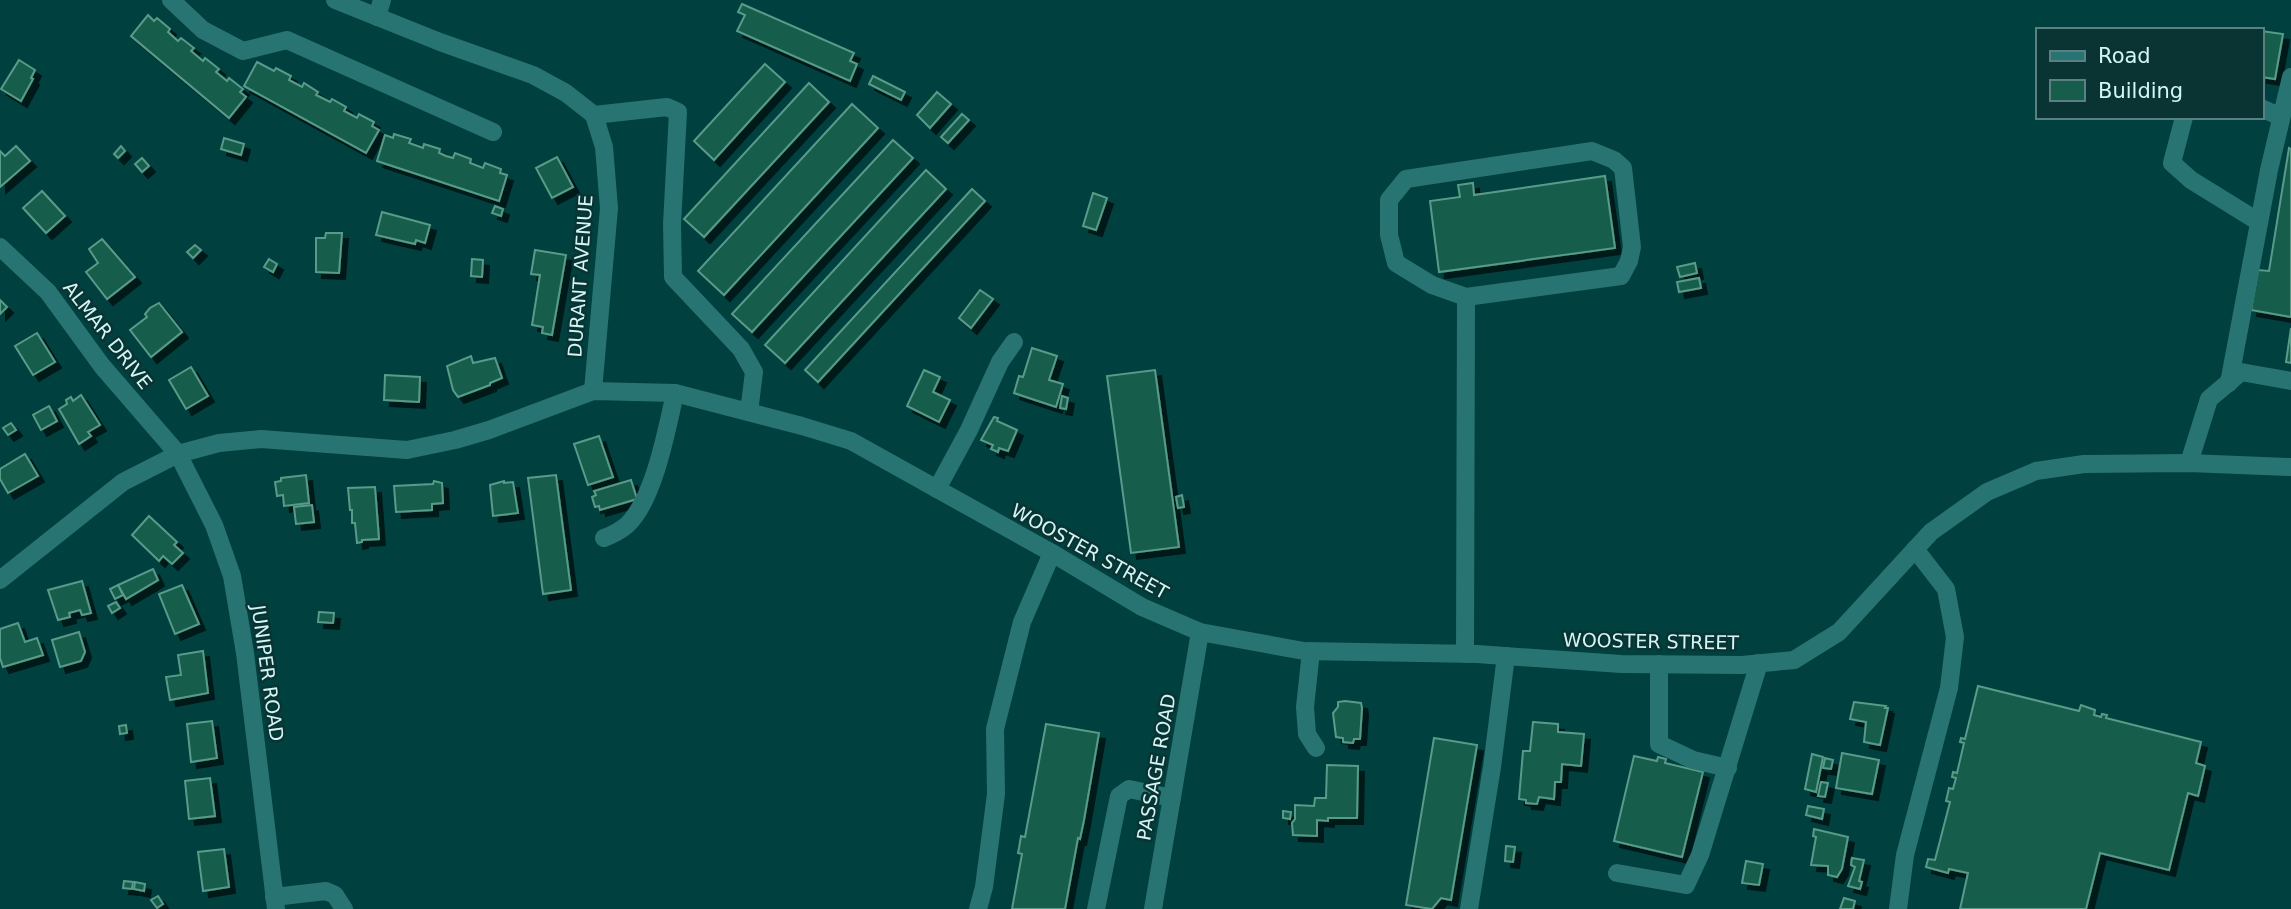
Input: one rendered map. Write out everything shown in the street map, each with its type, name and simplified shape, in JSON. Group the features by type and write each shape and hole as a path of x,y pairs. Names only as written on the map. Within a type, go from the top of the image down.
{"street":[{"path":"171,0 203,30 243,51 288,40 493,132"},
{"path":"335,0 379,8 533,75 566,93 594,115 667,107 678,113 671,224 673,277 741,349 748,360 754,372 749,412"},
{"path":"2229,383 2259,222 2291,77"},
{"path":"2263,109 2281,117"},
{"name":"DURANT AVENUE","path":"593,391 609,208 604,147 594,115"},
{"path":"2183,119 2172,163 2191,180 2259,222"},
{"path":"1592,151 1614,160 1623,168 1632,247 1629,261 1621,276 1466,297 1432,285 1396,263 1389,235 1389,200 1406,179 1592,151"},
{"name":"ALMAR DRIVE","path":"0,247 48,292 102,366 178,454"},
{"path":"1465,654 1466,297"},
{"path":"937,489 969,430 1000,362 1014,342"},
{"path":"2189,463 2209,399 2241,372 2291,381"},
{"name":"WOOSTER STREET","path":"0,580 122,482 178,454 219,443 261,439 407,450 489,430 593,391 675,393 851,441 1052,553 1142,607 1200,632 1311,651 1465,654 1621,664 1759,663 1794,660 1839,632 1931,532 1987,492 2036,471 2084,464 2189,463 2291,467"},
{"path":"604,538 628,524 641,508 666,437 675,393"},
{"name":"JUNIPER ROAD","path":"178,454 214,525 232,576 249,681 275,903"},
{"path":"1898,909 1905,855 1949,688 1955,637 1946,589 1915,549"},
{"path":"978,909 984,887 996,794 995,729 1022,622 1052,553"},
{"name":"PASSAGE ROAD","path":"1153,909 1200,632"},
{"path":"1311,651 1305,707 1307,734 1316,748"},
{"path":"1469,909 1492,767 1506,656"},
{"path":"1617,873 1686,885 1700,855 1759,663"},
{"path":"1659,664 1659,744 1693,760 1728,768"},
{"path":"1096,909 1119,796 1129,789 1172,797"},
{"path":"275,903 326,891 335,895 344,909"}],"building":[{"path":"742,4 854,53 850,61 857,64 850,81 737,31 745,15 738,12"},
{"path":"148,15 154,21 157,18 170,29 168,32 178,41 181,38 194,48 191,51 219,69 216,72 227,81 229,78 243,89 240,92 246,97 229,118 131,36"},
{"path":"2263,31 2283,34 2275,79 2263,77"},
{"path":"19,60 35,70 21,101 1,89"},
{"path":"257,62 291,76 289,80 302,87 304,83 318,92 316,95 330,102 332,99 346,107 344,111 357,118 359,114 374,122 372,126 379,130 366,153 244,86"},
{"path":"765,64 785,82 714,160 694,141"},
{"path":"873,76 905,92 901,100 869,84"},
{"path":"809,83 829,102 704,237 684,219"},
{"path":"937,92 951,104 930,128 917,115"},
{"path":"852,104 878,128 724,295 698,271"},
{"path":"962,114 969,120 948,143 941,137"},
{"path":"394,134 411,139 409,143 423,148 424,144 440,149 439,153 446,156 453,158 455,153 471,159 470,163 483,168 485,163 501,169 500,173 507,175 499,201 377,161 385,135 393,138"},
{"path":"224,138 244,144 241,155 221,149"},
{"path":"893,140 913,158 752,332 732,314"},
{"path":"16,146 30,161 0,187 0,151 5,156"},
{"path":"121,146 125,151 118,158 114,154"},
{"path":"2289,148 2291,317 2251,310 2258,270 2269,271"},
{"path":"557,157 573,187 552,198 536,168"},
{"path":"142,158 149,166 142,172 135,164"},
{"path":"926,170 946,189 785,363 765,345"},
{"path":"1605,176 1615,248 1439,272 1430,201 1460,197 1458,185 1473,183 1474,195"},
{"path":"972,189 985,201 818,382 805,370"},
{"path":"42,191 65,216 46,233 23,208"},
{"path":"1093,193 1107,198 1096,230 1083,226"},
{"path":"495,206 503,209 501,216 492,213"},
{"path":"382,212 430,225 425,243 416,240 415,244 376,235"},
{"path":"326,233 342,233 339,273 316,272 316,238 325,238"},
{"path":"102,239 135,277 107,299 86,272 98,263 89,249"},
{"path":"195,245 201,250 193,258 187,252"},
{"path":"535,250 566,255 552,335 542,333 543,327 532,325 540,275 531,274"},
{"path":"269,259 277,264 273,272 264,267"},
{"path":"472,259 483,260 482,277 471,276"},
{"path":"1695,263 1697,273 1680,277 1677,267"},
{"path":"1699,278 1701,288 1679,292 1677,282"},
{"path":"980,290 993,299 971,328 959,318"},
{"path":"0,300 7,307 0,314"},
{"path":"159,303 182,332 151,357 130,330 147,317 145,314 150,308"},
{"path":"2291,328 2291,363 2286,362"},
{"path":"37,333 55,362 33,375 15,346"},
{"path":"1032,348 1057,356 1049,380 1063,384 1056,407 1014,393 1019,376 1023,377"},
{"path":"471,356 473,363 495,358 502,378 458,397 453,390 447,366"},
{"path":"191,367 208,396 186,409 169,380"},
{"path":"924,370 940,377 933,392 950,400 939,422 907,406"},
{"path":"1155,370 1179,547 1131,553 1107,376"},
{"path":"385,375 420,377 419,402 384,400"},
{"path":"81,395 100,425 88,432 91,436 79,444 59,409 67,404 66,400 71,397 73,401"},
{"path":"1062,396 1068,398 1066,409 1060,408"},
{"path":"49,406 57,421 41,430 33,415"},
{"path":"994,417 1017,430 1008,451 999,448 998,452 991,449 993,445 981,440"},
{"path":"11,423 16,430 8,435 3,428"},
{"path":"599,436 613,477 588,485 574,444"},
{"path":"25,454 38,476 8,493 0,479 0,469"},
{"path":"306,475 309,503 284,506 283,495 277,496 275,482 281,481 281,478"},
{"path":"556,475 571,590 543,594 528,478"},
{"path":"631,480 637,499 600,510 599,506 595,507 592,497 596,495 594,491"},
{"path":"434,481 442,483 443,503 432,504 432,510 396,512 394,486 433,484"},
{"path":"504,481 513,482 518,513 493,516 490,485"},
{"path":"375,487 379,539 357,543 348,488"},
{"path":"1182,495 1184,507 1178,508 1176,497"},
{"path":"312,505 314,522 296,524 294,507"},
{"path":"149,516 177,542 174,545 183,553 172,564 163,556 159,561 132,535"},
{"path":"153,569 158,580 126,599 118,585"},
{"path":"82,581 91,613 82,615 80,610 69,613 70,617 58,620 48,590"},
{"path":"118,585 123,595 115,599 110,589"},
{"path":"182,585 199,624 175,634 159,594"},
{"path":"116,602 120,608 112,613 108,606"},
{"path":"319,612 334,613 333,623 318,622"},
{"path":"18,623 25,642 37,638 43,655 3,667 0,658 0,629"},
{"path":"79,632 85,652 81,661 60,667 52,640"},
{"path":"203,651 208,693 170,700 166,677 181,675 178,655"},
{"path":"1978,686 2079,711 2081,705 2095,710 2094,715 2107,715 2106,718 2201,742 2196,763 2205,766 2198,796 2188,793 2169,870 2100,853 2086,909 1960,909 1968,873 1949,869 1948,873 1926,867 1928,859 1935,860 1950,802 1946,801 1949,788 1953,789 1956,778 1952,777 1953,772 1957,773 1964,743 1960,742 1961,738 1965,739"},
{"path":"1338,702 1361,703 1362,708 1360,739 1354,739 1353,743 1343,742 1343,738 1336,737 1333,713"},
{"path":"1854,702 1888,708 1880,745 1864,742 1866,722 1850,719"},
{"path":"212,721 217,758 191,762 187,724"},
{"path":"1533,722 1558,724 1558,732 1584,734 1581,766 1562,764 1561,782 1555,782 1554,799 1539,797 1537,804 1519,799 1523,751 1530,751"},
{"path":"1046,724 1099,733 1084,820 1080,839 1078,838 1065,909 1012,909 1022,854 1018,853 1021,836 1025,837"},
{"path":"126,725 127,733 120,734 119,726"},
{"path":"1434,738 1477,745 1451,900 1441,898 1432,909 1406,905"},
{"path":"1842,753 1879,760 1872,794 1836,788"},
{"path":"1812,754 1823,757 1816,792 1805,789"},
{"path":"1634,756 1657,761 1658,757 1666,759 1665,763 1703,772 1682,857 1614,841"},
{"path":"1825,758 1833,760 1831,769 1823,768"},
{"path":"1327,765 1358,766 1357,818 1317,820 1317,836 1293,835 1295,805 1314,806 1315,798 1326,798"},
{"path":"210,778 215,816 189,819 185,781"},
{"path":"1821,782 1828,783 1825,797 1818,796"},
{"path":"1808,806 1824,809 1822,819 1806,815"},
{"path":"1283,811 1291,812 1290,819 1283,818"},
{"path":"1814,829 1848,837 1842,869 1837,877 1828,875 1828,866 1811,865 1816,837 1813,836"},
{"path":"1506,846 1515,847 1513,862 1505,861"},
{"path":"224,849 229,887 203,891 198,852"},
{"path":"1852,858 1864,860 1860,889 1848,886 1855,867 1851,865"},
{"path":"1746,861 1763,864 1759,885 1742,883"},
{"path":"124,881 133,882 132,889 123,888"},
{"path":"135,882 145,884 144,891 134,889"},
{"path":"158,896 163,904 157,908 151,900"},
{"path":"1844,898 1855,901 1853,909 1840,909"}]}
